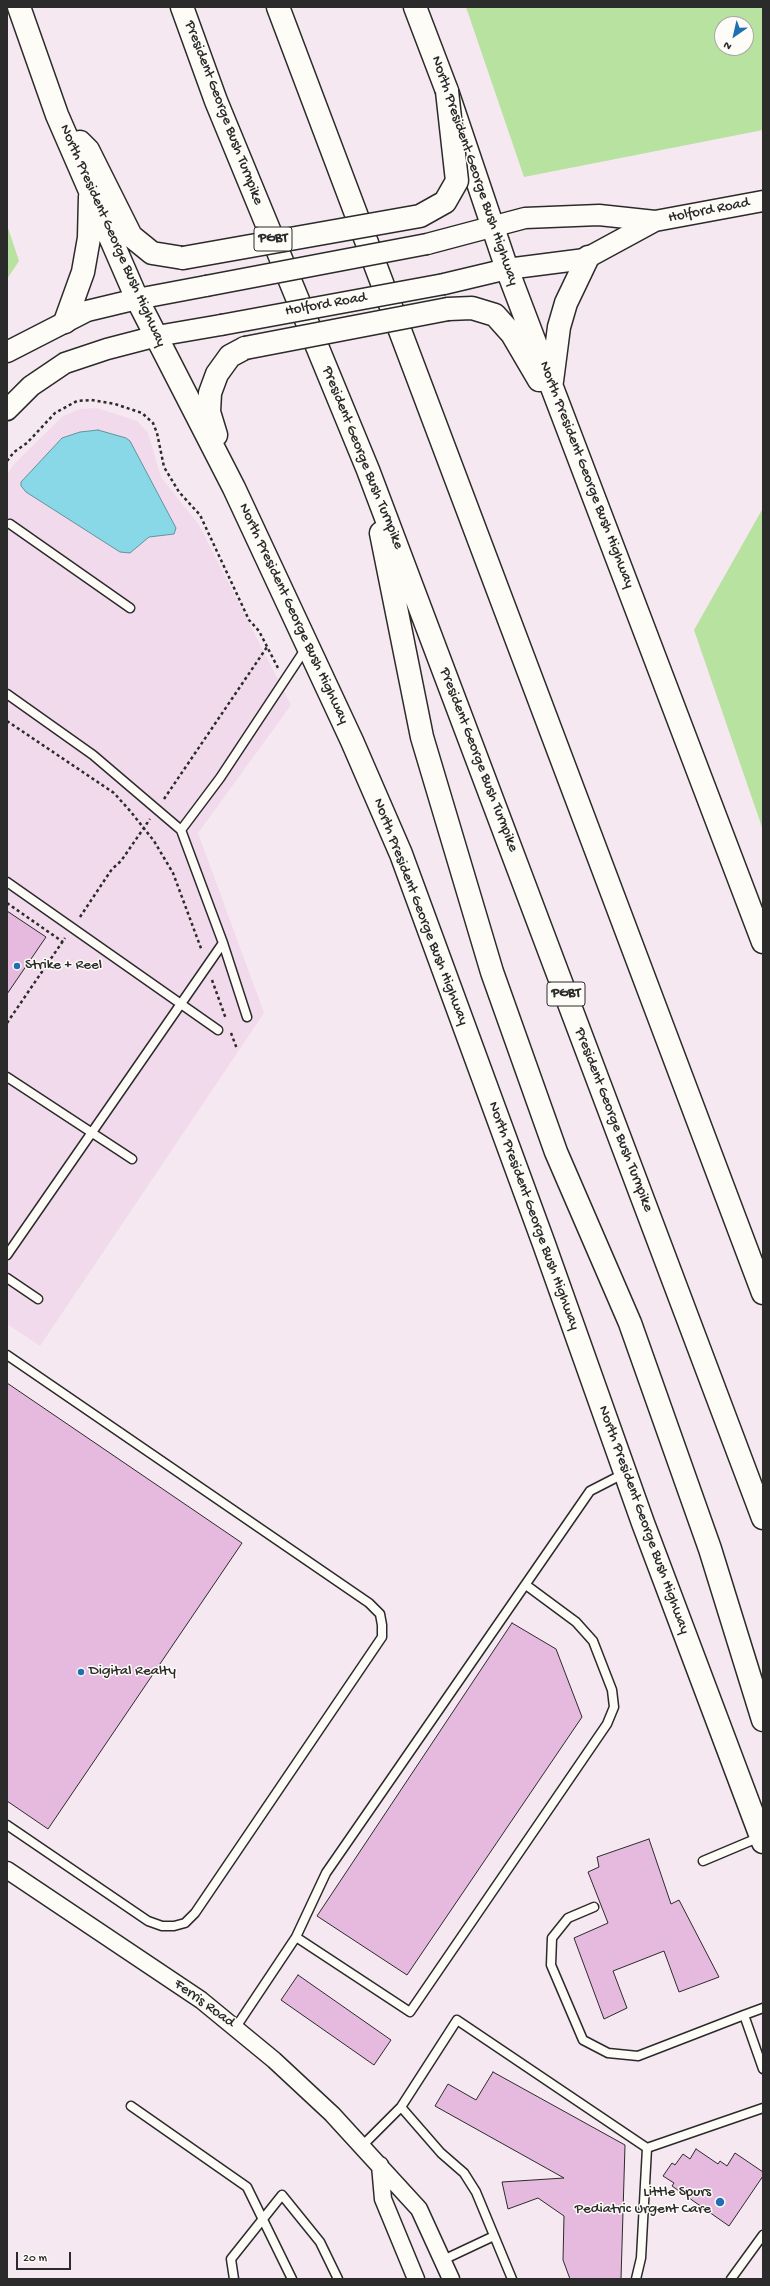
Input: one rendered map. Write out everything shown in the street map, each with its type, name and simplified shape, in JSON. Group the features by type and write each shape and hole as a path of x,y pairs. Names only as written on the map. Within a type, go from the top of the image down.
{"main road":[{"name":"North President George Bush Highway","path":"19,7 57,115 137,299 226,474 352,741 401,854 542,1236 626,1473 762,1839"},
{"name":"President George Bush Turnpike","path":"182,7 216,101 368,470 763,1518"},
{"path":"278,7 763,1293"},
{"name":"North President George Bush Highway","path":"415,7 447,91 508,269 763,942"},
{"path":"57,115 88,150 131,236 152,253 183,258 420,216 445,202 457,181 447,91"},
{"path":"65,322 83,272 88,238 90,192"},
{"path":"552,384 559,328 566,303 588,257"},
{"path":"226,474 209,412 210,393 217,374 230,356 245,348 448,309 472,308 495,315 512,334 570,430"},
{"path":"368,470 422,737 492,972 556,1152 630,1323 710,1549 763,1720"},
{"path":"724,1191 763,1253"}],"street":[{"name":"Holford Road","path":"7,352 87,311 137,299 427,244 493,228 525,218 592,215 655,221 763,201"},
{"name":"Holford Road","path":"7,410 31,386 65,363 107,349 157,336 444,284 508,269 588,257 655,221"},
{"name":"Ferris Road","path":"7,1870 201,2000 236,2027 332,2114 419,2208 451,2279"},
{"path":"380,2165 383,2199 416,2279"}],"lane":[{"path":"10,524 130,608"},
{"path":"181,830 220,778 307,646"},
{"path":"7,694 93,755 181,830 223,943 247,1017"},
{"path":"7,882 218,1030"},
{"path":"7,1255 223,943"},
{"path":"7,1077 132,1159"},
{"path":"7,1278 38,1299"},
{"path":"7,1356 370,1603 380,1614 382,1626 382,1637 195,1914 185,1923 174,1926 162,1926 148,1921 7,1825"},
{"path":"236,2027 296,1937 326,1873 590,1491 626,1473"},
{"path":"296,1937 410,2012 606,1724 614,1707 612,1690 593,1641 576,1622 526,1585"},
{"path":"703,1861 762,1839"},
{"path":"594,1907 568,1918 552,1938 551,1965 583,2040 608,2053 638,2056 763,2008"},
{"path":"744,2015 763,2070"},
{"path":"362,2146 401,2107 458,2020 647,2148"},
{"path":"131,2106 247,2187 292,2279"},
{"path":"401,2107 441,2153 464,2173 476,2192 512,2279"},
{"path":"647,2148 763,2108"},
{"path":"636,2279 641,2258 647,2148"},
{"path":"234,2279 231,2259 282,2195 320,2242 338,2279"},
{"path":"731,2279 763,2235"},
{"path":"443,2260 494,2236"}],"path":[{"path":"7,461 14,452 27,443 55,413 77,401 91,400 115,404 142,413 153,423 157,433 164,467 179,492 200,515 249,620 259,631 276,665"},
{"path":"166,796 267,647"},
{"path":"7,721 114,793 144,828 173,873 200,947"},
{"path":"78,919 112,869 121,862 149,821"},
{"path":"7,903 64,940 7,1024"},
{"path":"212,977 227,1020"},
{"path":"229,1027 237,1049"}],"shaded area":[{"path":"97,408 137,421 148,433 161,477 199,525 291,705 198,833 264,1013 40,1346 7,1324 7,475 14,464 63,416 80,409"}],"green space":[{"path":"466,7 763,7 763,130 524,177"},
{"path":"7,225 19,261 7,279"},
{"path":"763,508 763,830 694,630"}],"water":[{"path":"98,430 126,438 130,441 176,528 174,534 149,537 130,553 120,552 26,492 21,486 21,482 62,438 80,432"}],"building":[{"name":"Strike + Reel","path":"7,911 46,937 7,994"},
{"name":"Digital Realty","path":"7,1383 242,1543 48,1829 7,1801"},
{"path":"512,1623 556,1649 582,1717 407,1975 317,1916"},
{"path":"649,1839 671,1904 679,1900 719,1977 679,1992 664,1951 613,1971 627,2008 604,2019 574,1938 608,1923 588,1872 599,1867 597,1857"},
{"path":"298,1975 391,2040 374,2065 281,2000"},
{"path":"493,2072 625,2145 621,2279 570,2279 563,2260 564,2216 538,2198 508,2209 502,2182 564,2178 435,2106 448,2084 476,2100"},
{"name":"Little Spurs Pediatric Urgent Care","path":"696,2149 718,2164 720,2161 727,2166 735,2153 763,2172 763,2176 729,2226 672,2186 674,2183 663,2176 672,2163 675,2165 683,2154 690,2159"}],"place":[{"name":"Strike + Reel","path":"17,966"},
{"name":"Digital Realty","path":"81,1672"},
{"name":"Little Spurs Pediatric Urgent Care","path":"720,2202"}]}
